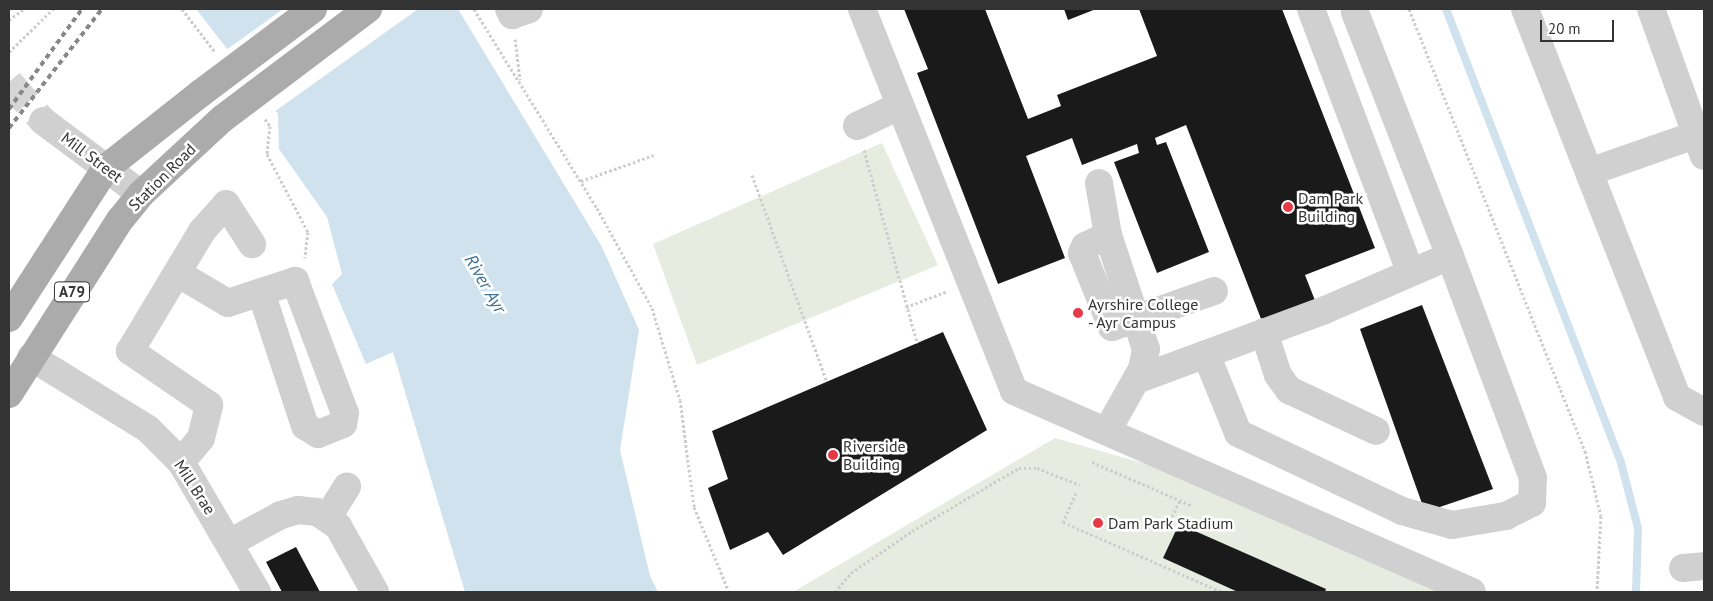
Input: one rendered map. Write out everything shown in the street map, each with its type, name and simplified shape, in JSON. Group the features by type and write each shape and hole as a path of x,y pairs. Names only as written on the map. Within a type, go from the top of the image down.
{"main road":[{"name":"A79","path":"9,318 106,168 201,93 313,9"},
{"name":"Station Road","path":"9,394 92,260 141,194 222,119 368,9"}],"street":[{"path":"862,9 1014,391 1472,592"},
{"path":"1311,9 1410,271"},
{"path":"1524,9 1677,397 1704,412"},
{"path":"1589,172 1702,141 1652,9"},
{"path":"1206,354 1238,433 1402,511 1452,525 1506,516 1532,503 1533,478 1450,256 1355,12"},
{"path":"857,126 899,106"},
{"name":"Mill Street","path":"43,121 141,194"},
{"path":"1099,183 1108,235 1146,349 1136,380 1108,431"},
{"path":"181,462 201,438 208,405 130,351 202,230 226,204 252,244"},
{"path":"1136,380 1264,332 1450,256"},
{"path":"177,273 228,303 261,292 295,281 345,413 342,424 318,434 305,426 261,292"},
{"path":"1137,318 1214,291"},
{"path":"1264,332 1278,375 1289,390 1376,431"},
{"name":"Mill Brae","path":"31,356 148,429 181,462 231,542 257,592"},
{"path":"328,517 347,486"},
{"path":"231,542 298,510 328,517 338,526 375,592"}],"path":[{"path":"9,20 24,9"},
{"path":"9,52 52,9"},
{"path":"182,9 219,57"},
{"path":"474,9 581,181 652,308 667,348 680,400 694,507 728,592"},
{"path":"1409,9 1585,450 1601,516 1597,592"},
{"path":"517,11 520,83"},
{"path":"259,111 270,126 267,154 308,232 305,257 295,281"},
{"path":"857,126 916,343"},
{"path":"581,181 654,155"},
{"path":"752,175 827,382"},
{"path":"906,307 956,288 959,294 973,288"},
{"path":"1092,462 1193,506"},
{"path":"836,592 851,573 912,531 1019,468 1037,468 1080,485"},
{"path":"1076,493 1064,522 1222,592"},
{"path":"1165,530 1180,500"}],"shaded area":[{"path":"882,143 938,265 697,365 653,244"},
{"name":"Dam Park Stadium","path":"1055,438 1153,466 1447,592 793,592"}],"water":[{"name":"River Ayr","path":"196,9 458,9 602,247 639,330 620,450 650,576 658,592 465,592 393,352 366,364 332,284 342,274 327,217 279,149 278,114"}],"pier":[{"path":"283,9 418,9 274,112 225,51"}],"building":[{"name":"Dam Park Building","path":"904,9 985,9 1028,119 1061,106 1057,95 1157,56 1139,9 1282,9 1375,248 1305,275 1316,303 1263,324 1186,125 1155,138 1157,145 1166,142 1209,252 1157,273 1114,162 1139,153 1137,144 1082,165 1072,138 1026,156 1065,258 998,284 917,73 928,69"},
{"path":"1064,9 1096,9 1068,20"},
{"path":"1422,305 1493,489 1425,512 1360,329"},
{"name":"Riverside Building","path":"943,332 987,430 783,555 768,532 730,550 708,488 728,479 712,431"},
{"path":"1179,524 1326,589 1325,592 1238,592 1163,558"},
{"path":"296,547 320,592 282,592 266,562"}],"waterway":[{"path":"1446,9 1620,459 1638,528 1636,592"}],"tunnel":[{"path":"9,82 43,121"}],"railway":[{"path":"9,109 82,9"},
{"path":"9,128 102,9"}],"place":[{"name":"Dam Park Building","path":"1288,207"},
{"name":"Ayrshire College - Ayr Campus","path":"1078,313"},
{"name":"Riverside Building","path":"833,455"},
{"name":"Dam Park Stadium","path":"1098,523"}]}
